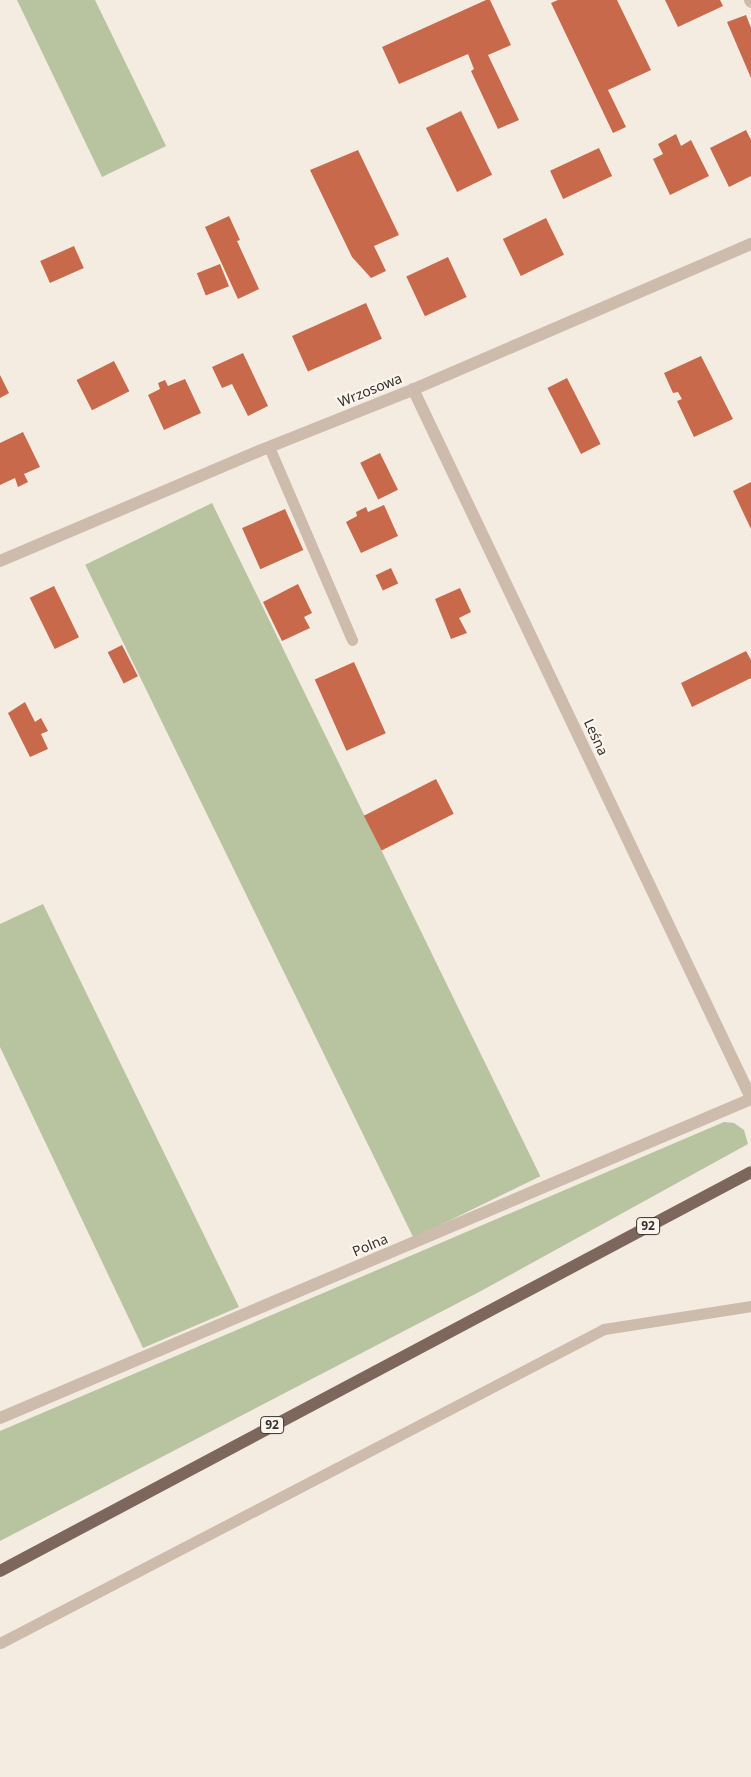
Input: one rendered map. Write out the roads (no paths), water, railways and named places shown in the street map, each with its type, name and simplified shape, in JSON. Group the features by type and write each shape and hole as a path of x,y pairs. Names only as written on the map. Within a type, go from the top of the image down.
{"main road":[{"name":"92","path":"0,1571 751,1172"}],"street":[{"name":"Wrzosowa","path":"0,561 269,447 413,389 751,244"},
{"name":"Leśna","path":"413,389 751,1098"},
{"name":"Polna","path":"0,1418 751,1098"}],"lane":[{"path":"269,447 352,640"},
{"path":"0,1643 604,1329 751,1306"}]}
